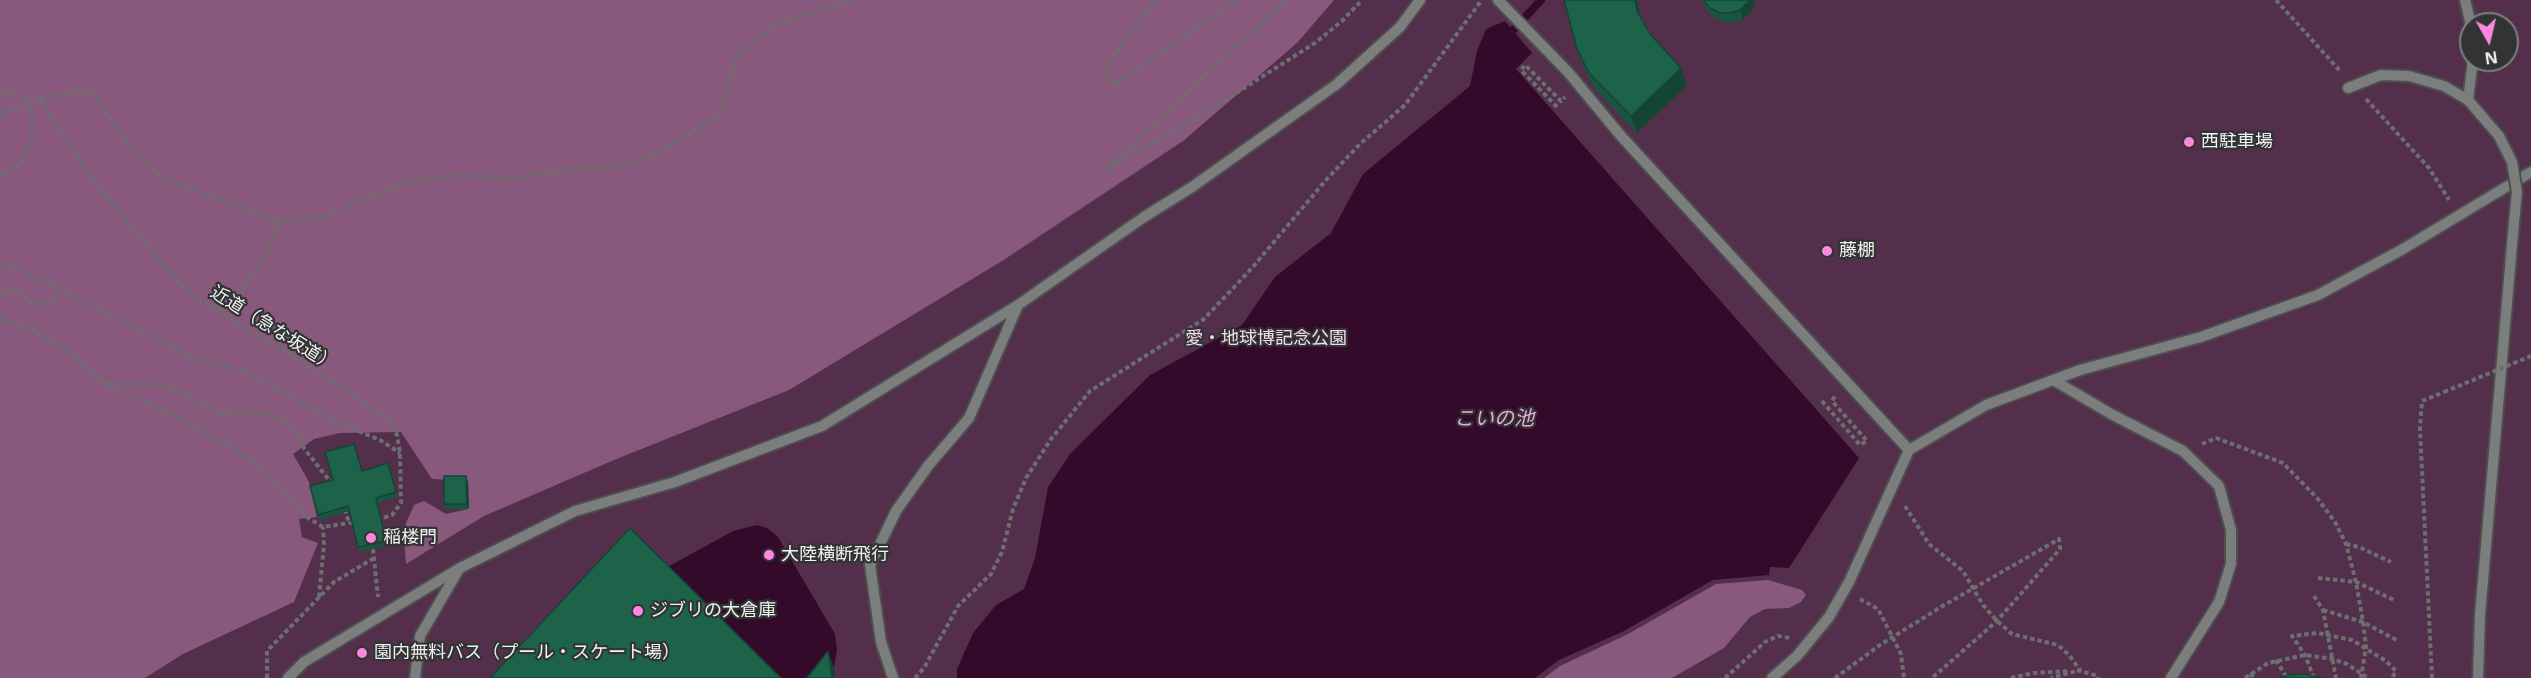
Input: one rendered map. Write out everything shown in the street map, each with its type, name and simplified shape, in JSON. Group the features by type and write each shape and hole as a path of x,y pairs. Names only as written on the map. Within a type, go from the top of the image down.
{"lane":[{"path":"288,678 304,662 460,568 575,511 686,478 822,426 1018,305 1144,217 1192,187 1337,84 1400,27 1420,0"},
{"path":"1500,1 1568,72 1621,136 1909,450"},
{"path":"2468,100 2472,72"},
{"path":"2348,88 2381,75 2409,76 2444,86 2468,100 2499,136 2511,162 2517,192 2480,615 2478,678"},
{"path":"1772,678 1804,648 1829,616 1844,590 1909,450 1986,405 2091,367 2202,337 2318,295 2403,249 2531,172"},
{"path":"893,678 881,642 870,565 896,511 928,466 969,418 1018,305"},
{"path":"2055,381 2183,452 2219,486 2231,531 2231,564 2219,602 2171,678"},
{"path":"415,678 420,636 460,568"}],"path":[{"path":"0,114 40,99 79,90 92,92 141,161 168,180 279,221 322,218 406,182 455,175 517,178 542,172 621,166 655,154 719,117 735,59 773,25 855,0"},
{"path":"1155,0 1105,68 1114,85 1237,0"},
{"path":"1286,0 1106,169 1208,111 1315,43 1342,21 1362,0"},
{"path":"915,678 924,668 958,606 991,574 1002,552 1013,509 1026,478 1051,439 1090,391 1204,319 1260,259 1326,180 1360,144 1405,105 1481,0"},
{"path":"1557,88 1565,97 1561,101 1525,64 1521,70 1557,107"},
{"path":"0,91 12,92 30,102"},
{"name":"近道（急な坂道）","path":"40,99 96,183 181,285 218,311 340,386 391,422 397,435 400,453 401,503 392,515 367,523 349,523"},
{"path":"0,175 22,162 33,136 30,102"},
{"path":"2429,168 2452,205"},
{"path":"218,311 245,286 268,250 279,221"},
{"path":"0,265 7,264 57,287 187,355 246,372 339,423 380,440 400,453"},
{"path":"0,297 13,288 31,302 52,304 57,287"},
{"path":"0,313 2,320 31,328 65,348 103,383 179,418 230,446 263,468 308,518 323,527 349,523 343,503"},
{"path":"2432,678 2420,429 2422,401 2531,356"},
{"path":"103,383 162,385 184,393 218,413 252,412 278,417 297,431 303,447 329,480 337,483"},
{"path":"1822,401 1860,446 1867,441 1832,401 1836,395 1843,404"},
{"path":"2183,452 2216,438 2283,463 2317,498 2335,522 2346,544 2356,582 2366,647 2361,676"},
{"path":"1892,488 1929,544 1963,571 1983,605 1997,621 2012,634 2058,645 2080,670"},
{"path":"319,597 324,545 323,527"},
{"path":"1835,678 1892,638 2059,539 2060,549 1997,621 1932,678"},
{"path":"2346,544 2369,551 2391,562"},
{"path":"373,549 378,589"},
{"path":"267,678 267,651 334,582 374,558"},
{"path":"2318,578 2356,582 2394,600"},
{"path":"1844,590 1878,609 1901,654 1904,678"},
{"path":"2314,596 2323,610 2336,678"},
{"path":"2323,610 2363,622 2398,641"},
{"path":"2314,678 2305,656 2292,636 2329,635 2352,640 2386,661 2396,671 2392,678"},
{"path":"1725,678 1765,642 1778,636 1792,638 1804,648"},
{"path":"2245,678 2276,660 2305,656 2333,659 2368,678"},
{"path":"2276,660 2287,678"},
{"path":"2051,678 2080,670"},
{"path":"2011,678 2033,673 2080,670 2098,676 2098,678"},
{"path":"2250,674 2255,678"}],"green space":[{"name":"愛・地球博記念公園","path":"0,0 2531,0 2531,678 0,678"}],"shaded area":[{"path":"0,0 1334,0 1297,43 1183,141 1002,261 789,390 614,460 484,516 406,564 404,537 406,523 414,505 424,501 446,514 468,509 468,481 432,479 401,432 340,433 314,439 293,454 309,482 317,517 299,519 302,537 318,543 294,602 183,654 145,678 0,678"},
{"path":"1768,580 1802,590 1806,595 1801,602 1789,608 1765,609 1750,617 1724,648 1672,678 1544,678 1560,666 1628,634 1716,584"}],"water":[{"name":"こいの池","path":"1505,21 1532,53 1516,69 1859,458 1789,568 1770,567 1769,575 1713,580 1624,631 1559,660 1535,678 957,678 957,669 973,633 996,605 1024,589 1035,558 1048,487 1070,454 1150,375 1242,325 1275,277 1331,233 1363,174 1470,86 1477,51 1486,29"},
{"path":"757,525 767,528 778,537 835,634 837,649 834,668 828,678 771,678 662,570 733,531"}],"building":[{"path":"1564,0 1635,0 1637,11 1650,34 1681,68 1631,116 1589,73 1577,49"},
{"path":"1703,0 1749,0 1740,10 1720,13 1710,8"},
{"path":"354,444 362,471 388,463 396,492 376,498 386,541 358,547 348,506 318,515 310,486 333,480 325,452"},
{"path":"444,476 466,476 467,504 444,504"},
{"name":"ジブリの大倉庫","path":"630,528 781,678 490,678"},
{"path":"828,651 832,678 807,678"},
{"path":"2304,674 2322,678 2279,678 2288,675"}],"waterway":[{"path":"1506,38 1541,0"}],"place":[{"name":"西駐車場","path":"2189,142"},
{"name":"藤棚","path":"1827,251"},
{"name":"稲楼門","path":"371,538"},
{"name":"大陸横断飛行","path":"769,555"},
{"name":"ジブリの大倉庫","path":"638,611"},
{"name":"園内無料バス（プール・スケート場）","path":"362,653"}]}
